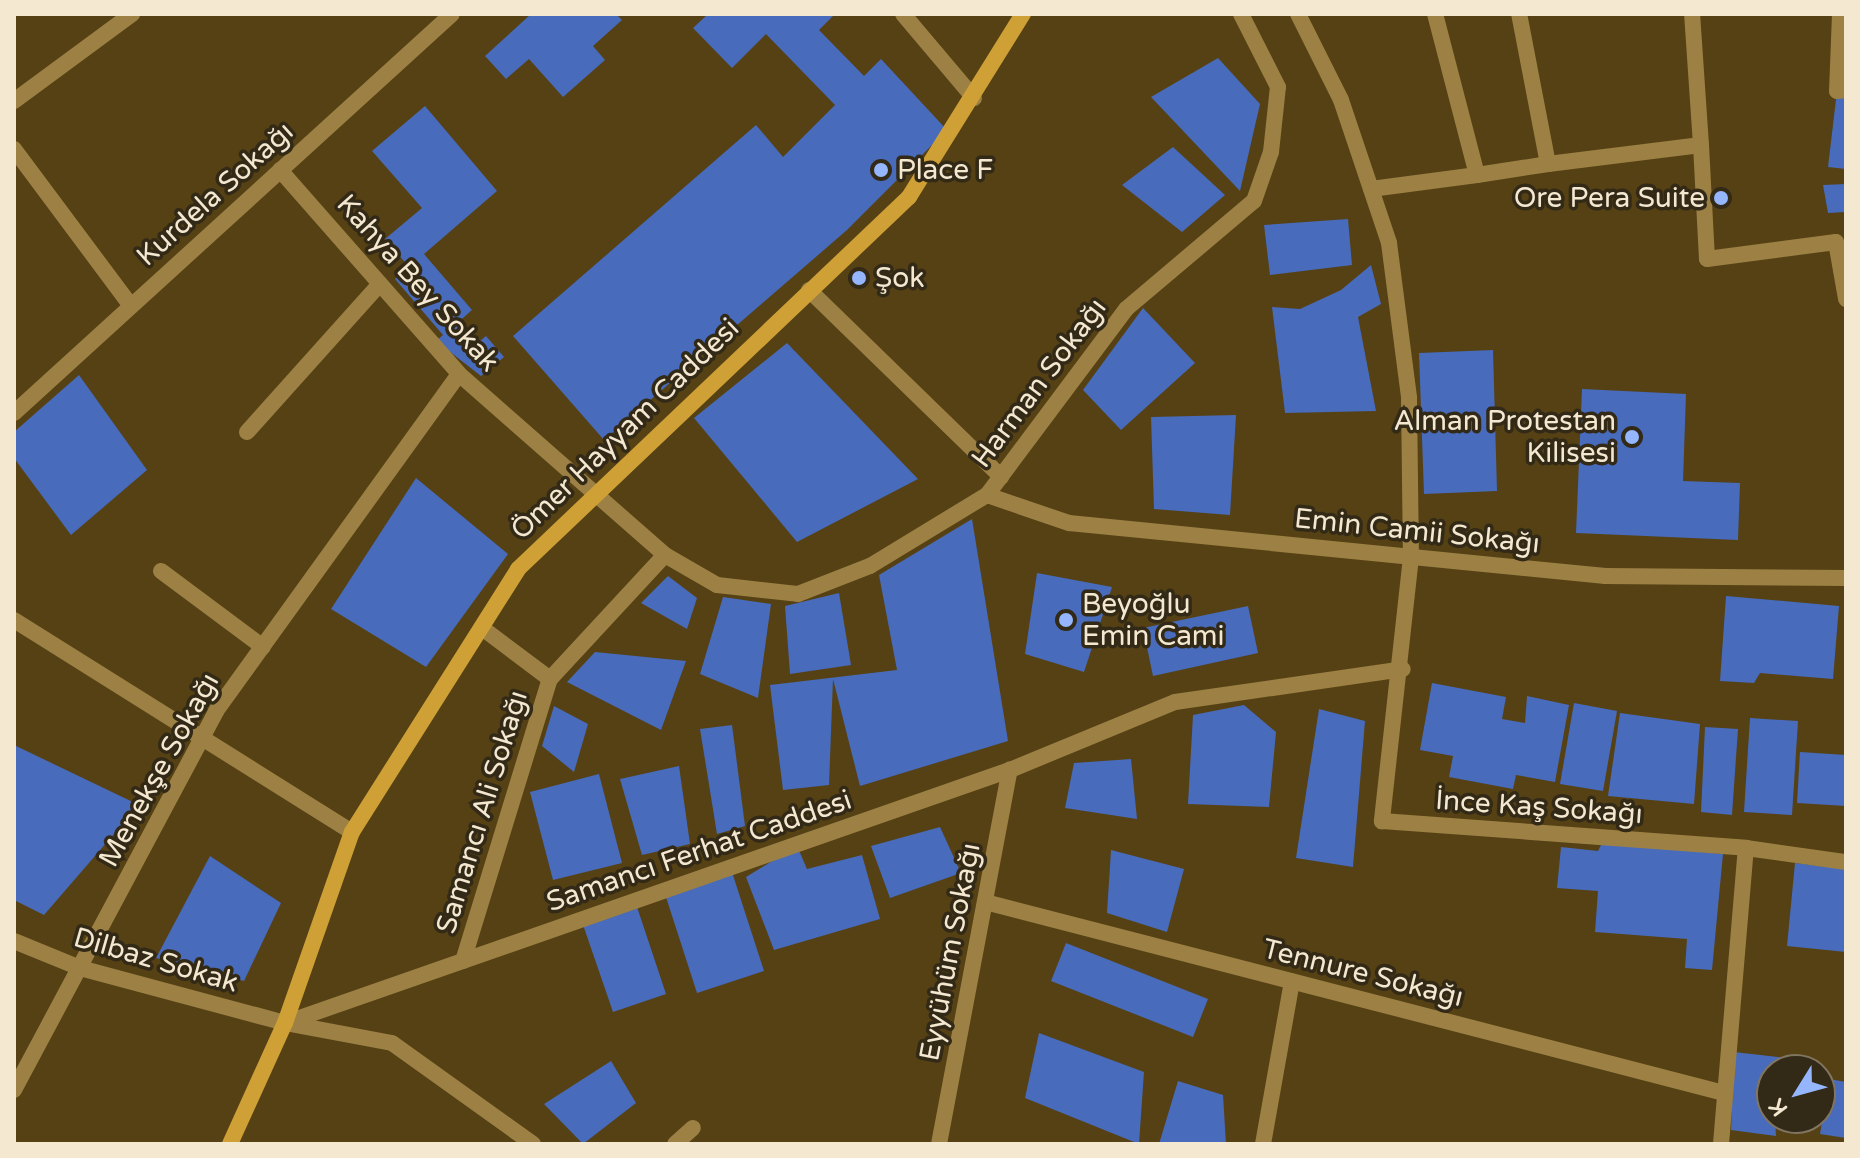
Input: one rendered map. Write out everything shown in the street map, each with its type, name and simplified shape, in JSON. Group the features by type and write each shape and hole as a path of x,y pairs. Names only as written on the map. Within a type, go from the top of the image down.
{"street":[{"path":"14,101 132,14"},
{"name":"Kurdela Sokağı","path":"14,413 452,14"},
{"path":"903,14 974,98"},
{"name":"Ömer Hayyam Caddesi","path":"230,1144 285,1023 352,832 518,569 596,487 909,197 974,98 1023,14"},
{"name":"Harman Sokağı","path":"596,487 665,555 717,585 798,594 870,566 987,495 1126,309 1254,201 1271,152 1278,87 1241,14"},
{"path":"1298,14 1341,100 1389,243 1409,398 1411,557 1403,669"},
{"path":"1435,14 1477,175"},
{"path":"1519,14 1548,164"},
{"path":"1692,14 1707,259 1836,242 1846,299"},
{"path":"1840,14 1841,91"},
{"path":"1371,189 1701,145"},
{"path":"14,149 131,306"},
{"name":"Kahya Bey Sokak","path":"280,170 459,374 596,487"},
{"path":"247,432 380,284"},
{"path":"809,290 1001,477"},
{"name":"Menekşe Sokağı","path":"14,1090 201,740 263,647 459,374"},
{"name":"Emin Camii Sokağı","path":"987,495 1069,523 1605,576 1846,578"},
{"name":"Samancı Ali Sokağı","path":"463,961 550,679 665,555"},
{"path":"161,571 263,647"},
{"path":"14,620 352,832"},
{"name":"Samancı Ali Sokağı","path":"482,628 550,679"},
{"name":"Samancı Ferhat Caddesi","path":"285,1023 1010,770 1175,702 1403,669"},
{"name":"İnce Kaş Sokağı","path":"1403,669 1382,821 1746,848 1846,862"},
{"name":"Eyyühüm Sokağı","path":"939,1144 989,903 1010,770"},
{"path":"1721,1144 1746,848"},
{"name":"Tennure Sokağı","path":"989,903 1724,1093"},
{"name":"Dilbaz Sokak","path":"14,941 80,968 285,1023"},
{"path":"1263,1144 1292,982"},
{"path":"285,1023 392,1043 533,1144"},
{"path":"675,1144 693,1128"}],"building":[{"path":"531,14 616,14 622,20 593,46 605,60 563,97 529,59 506,79 485,56"},
{"path":"708,14 835,14 819,30 864,76 881,59 947,130 847,230 604,440 513,336 756,125 783,157 835,105 766,34 732,68 693,28"},
{"path":"1218,58 1260,104 1240,191 1151,97"},
{"path":"1837,91 1846,92 1846,169 1828,167"},
{"path":"425,106 497,191 424,254 472,310 456,324 474,346 486,336 504,357 481,376 436,341 443,335 395,279 409,267 385,239 422,208 372,151"},
{"path":"1173,147 1225,195 1182,232 1122,185"},
{"path":"1846,184 1846,212 1828,213 1823,185"},
{"path":"1348,219 1352,265 1270,275 1264,225"},
{"path":"1371,265 1381,304 1358,317 1376,411 1285,413 1272,307 1300,309 1341,290"},
{"path":"1143,308 1195,363 1121,430 1083,390"},
{"path":"787,343 918,479 797,542 694,418"},
{"path":"1493,350 1497,491 1424,494 1419,353"},
{"path":"79,375 147,470 71,535 14,458 14,432"},
{"name":"Alman Protestan Kilisesi","path":"1582,389 1686,394 1683,481 1740,483 1738,540 1576,533"},
{"path":"1236,415 1230,515 1154,509 1151,417"},
{"path":"416,478 508,554 426,667 331,609"},
{"path":"972,519 1008,741 860,786 833,679 829,785 783,790 770,685 897,670 879,575"},
{"name":"Beyoğlu Emin Cami","path":"1037,573 1112,587 1084,672 1025,654"},
{"path":"668,576 697,598 687,629 641,603"},
{"path":"839,593 851,665 790,674 785,606"},
{"path":"1726,596 1839,606 1833,679 1760,673 1754,683 1720,681"},
{"path":"723,597 771,604 758,698 700,674"},
{"path":"1248,606 1258,653 1153,676 1143,628"},
{"path":"595,652 686,661 661,730 567,682"},
{"path":"1432,683 1506,697 1502,719 1525,723 1527,696 1569,705 1555,782 1516,775 1513,789 1449,777 1453,756 1420,750"},
{"path":"1574,703 1617,711 1603,791 1560,784"},
{"path":"1244,705 1276,732 1269,807 1188,804 1193,715"},
{"path":"554,706 588,724 574,772 542,746"},
{"path":"1319,709 1365,721 1353,867 1296,858"},
{"path":"1620,713 1700,724 1694,804 1608,796"},
{"path":"1750,718 1798,721 1792,815 1744,812"},
{"path":"732,725 745,826 717,834 700,729"},
{"path":"1705,727 1738,729 1732,815 1701,812"},
{"path":"14,745 139,805 44,915 14,900"},
{"path":"1800,752 1846,755 1846,806 1797,803"},
{"path":"1131,759 1137,819 1065,808 1074,763"},
{"path":"679,766 690,844 642,855 620,779"},
{"path":"599,774 622,863 553,880 530,792"},
{"path":"940,827 961,873 890,898 871,846"},
{"path":"1602,843 1723,854 1712,970 1685,968 1687,939 1595,932 1598,891 1557,888 1561,847 1598,851"},
{"path":"797,846 807,869 862,855 880,919 774,950 746,877"},
{"path":"1111,850 1184,869 1167,932 1107,913"},
{"path":"210,856 281,903 244,981 156,958"},
{"path":"1795,863 1846,869 1846,952 1787,946"},
{"path":"731,869 764,971 697,993 664,891"},
{"path":"635,901 666,994 613,1012 581,919"},
{"path":"1066,943 1208,999 1193,1037 1051,981"},
{"path":"1039,1033 1144,1072 1139,1144 1025,1098"},
{"path":"1734,1052 1756,1055 1756,1133 1731,1130"},
{"path":"611,1061 636,1103 583,1144 544,1104"},
{"path":"1836,1080 1846,1082 1846,1138 1820,1134 1836,1134"},
{"path":"1178,1081 1223,1095 1226,1144 1159,1144"}],"place":[{"name":"Place F","path":"881,170"},
{"name":"Ore Pera Suite","path":"1721,198"},
{"name":"Şok","path":"859,278"},
{"name":"Alman Protestan Kilisesi","path":"1632,437"},
{"name":"Beyoğlu Emin Cami","path":"1066,620"}]}
